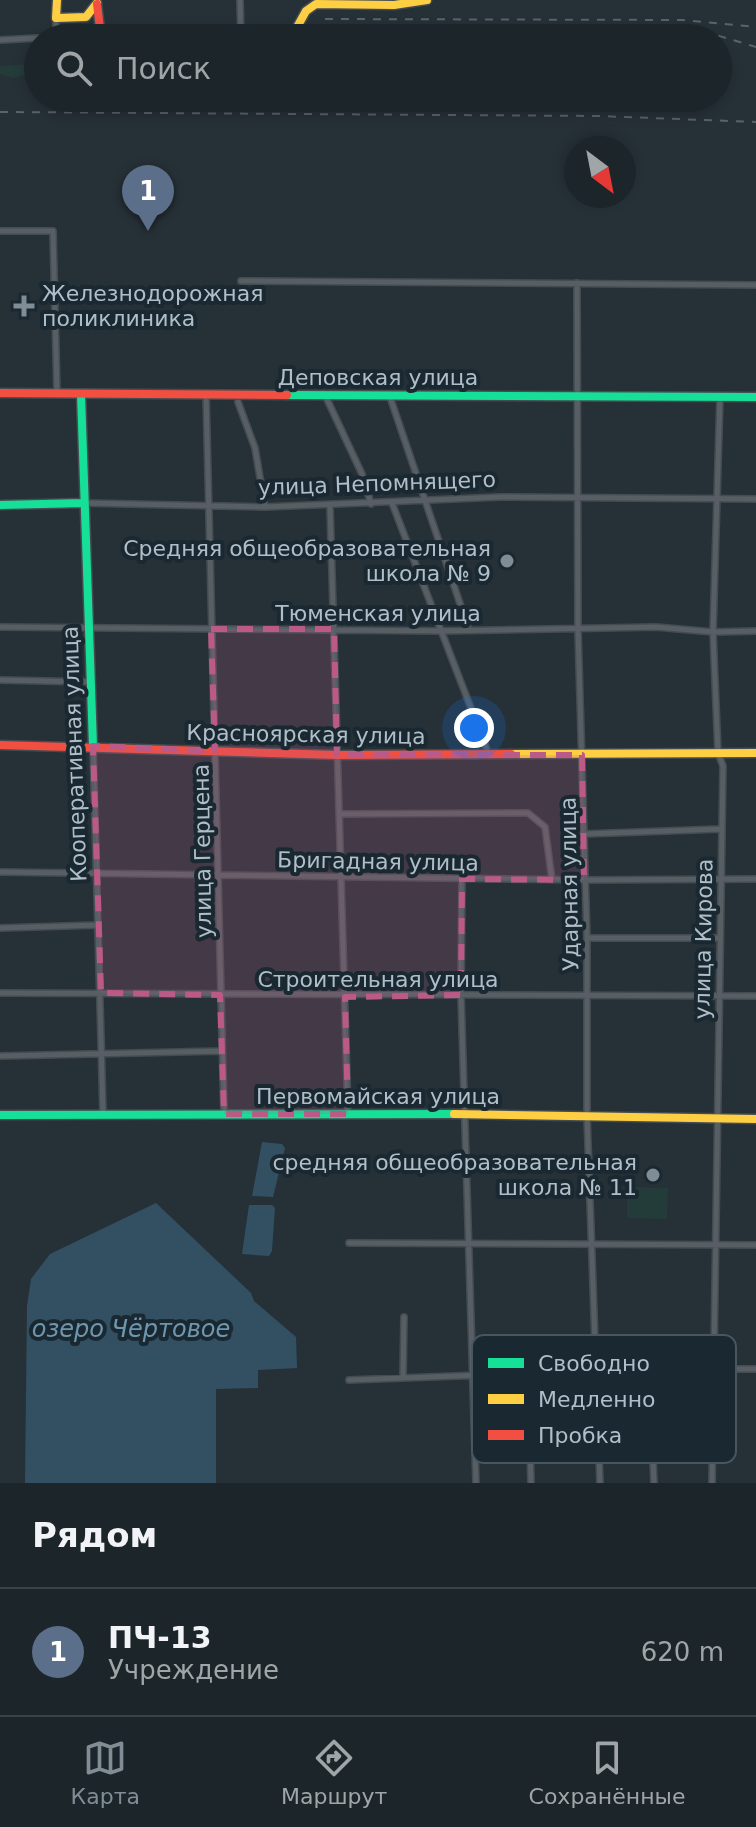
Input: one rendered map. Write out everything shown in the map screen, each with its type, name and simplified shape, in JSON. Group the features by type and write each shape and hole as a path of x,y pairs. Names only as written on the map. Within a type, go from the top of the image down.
{"main road":[{"path":"57,0 56,18 87,21 90,24"},
{"path":"299,24 306,11 316,4 394,5 427,0"},
{"path":"74,19 90,14 96,1"},
{"path":"96,1 100,24"},
{"name":"Деповская улица","path":"0,393 756,397"},
{"name":"Кооперативная улица","path":"81,394 93,746"},
{"name":"улица Непомнящего","path":"0,505 84,503"},
{"name":"Красноярская улица","path":"0,745 337,755 756,753"},
{"name":"Первомайская улица","path":"0,1115 465,1114 756,1119"}],"street":[{"path":"240,0 241,24"},
{"path":"56,18 56,24"},
{"path":"0,40 24,39"},
{"path":"0,231 53,231 57,394"},
{"path":"241,281 756,285"},
{"name":"Ударная улица","path":"577,283 578,630 587,938 587,1116 596,1335"},
{"path":"389,393 469,630"},
{"name":"улица Герцена","path":"206,394 224,1114"},
{"path":"325,394 362,474 371,504"},
{"name":"улица Кирова","path":"713,1335 723,766 718,753 713,632 720,397"},
{"path":"238,402 255,448 265,507"},
{"name":"улица Непомнящего","path":"84,503 265,507 578,496 756,499"},
{"path":"392,503 490,756"},
{"path":"330,506 348,1114"},
{"name":"Тюменская улица","path":"0,627 441,631 656,627 713,632 756,631"},
{"path":"0,680 90,682"},
{"name":"Кооперативная улица","path":"93,746 103,1113"},
{"path":"339,814 528,813 545,827 552,880"},
{"path":"584,834 720,829"},
{"name":"Бригадная улица","path":"0,872 552,880 756,879"},
{"path":"462,879 461,995 472,1335"},
{"path":"0,928 98,925"},
{"path":"587,938 720,938"},
{"name":"Строительная улица","path":"0,993 345,997 588,994 756,996"},
{"path":"0,1056 222,1051"},
{"path":"349,1243 756,1245"},
{"path":"403,1377 404,1317"},
{"path":"349,1380 472,1376"},
{"path":"475,1463 476,1483"},
{"path":"530,1463 531,1483"},
{"name":"Ударная улица","path":"600,1463 600,1483"},
{"path":"653,1463 654,1483"}],"highlighted area":[{"path":"211,629 334,629 337,755 582,755 584,880 462,879 461,995 345,997 348,1114 224,1114 220,995 101,993 93,746 215,751"}],"green space":[{"path":"24,64 24,76 14,78 0,74 0,66"},
{"path":"627,1187 668,1188 667,1219 627,1218"}],"water":[{"path":"262,1142 282,1144 285,1148 273,1197 252,1196"},
{"name":"озеро Чёртовое","path":"156,1203 251,1293 254,1301 296,1337 297,1368 258,1370 258,1388 216,1389 216,1483 25,1483 27,1306 31,1279 50,1254"},
{"path":"249,1205 272,1205 275,1208 269,1256 242,1254"}],"railway":[{"path":"325,19 682,20 724,24"},
{"path":"732,25 756,27"},
{"path":"732,40 756,47"},
{"path":"0,112 599,116 756,122"}],"traffic: fast":[{"path":"81,394 93,746"},
{"path":"287,395 756,397"},
{"path":"0,505 84,503"},
{"path":"0,1115 454,1114"}],"traffic: slow":[{"path":"57,0 56,18 86,17 97,3"},
{"path":"299,24 306,11 316,4 394,5 427,0"},
{"path":"511,754 756,753"},
{"path":"454,1114 756,1119"}],"traffic: jam":[{"path":"97,4 99,24"},
{"path":"0,393 287,395"},
{"path":"0,745 337,755 511,754"}],"place":[{"name":"ПЧ-13","path":"148,231"},
{"name":"Железнодорожная поликлиника","path":"24,306"},
{"name":"Средняя общеобразовательная школа № 9","path":"507,561"},
{"name":"средняя общеобразовательная школа № 11","path":"653,1175"}]}
